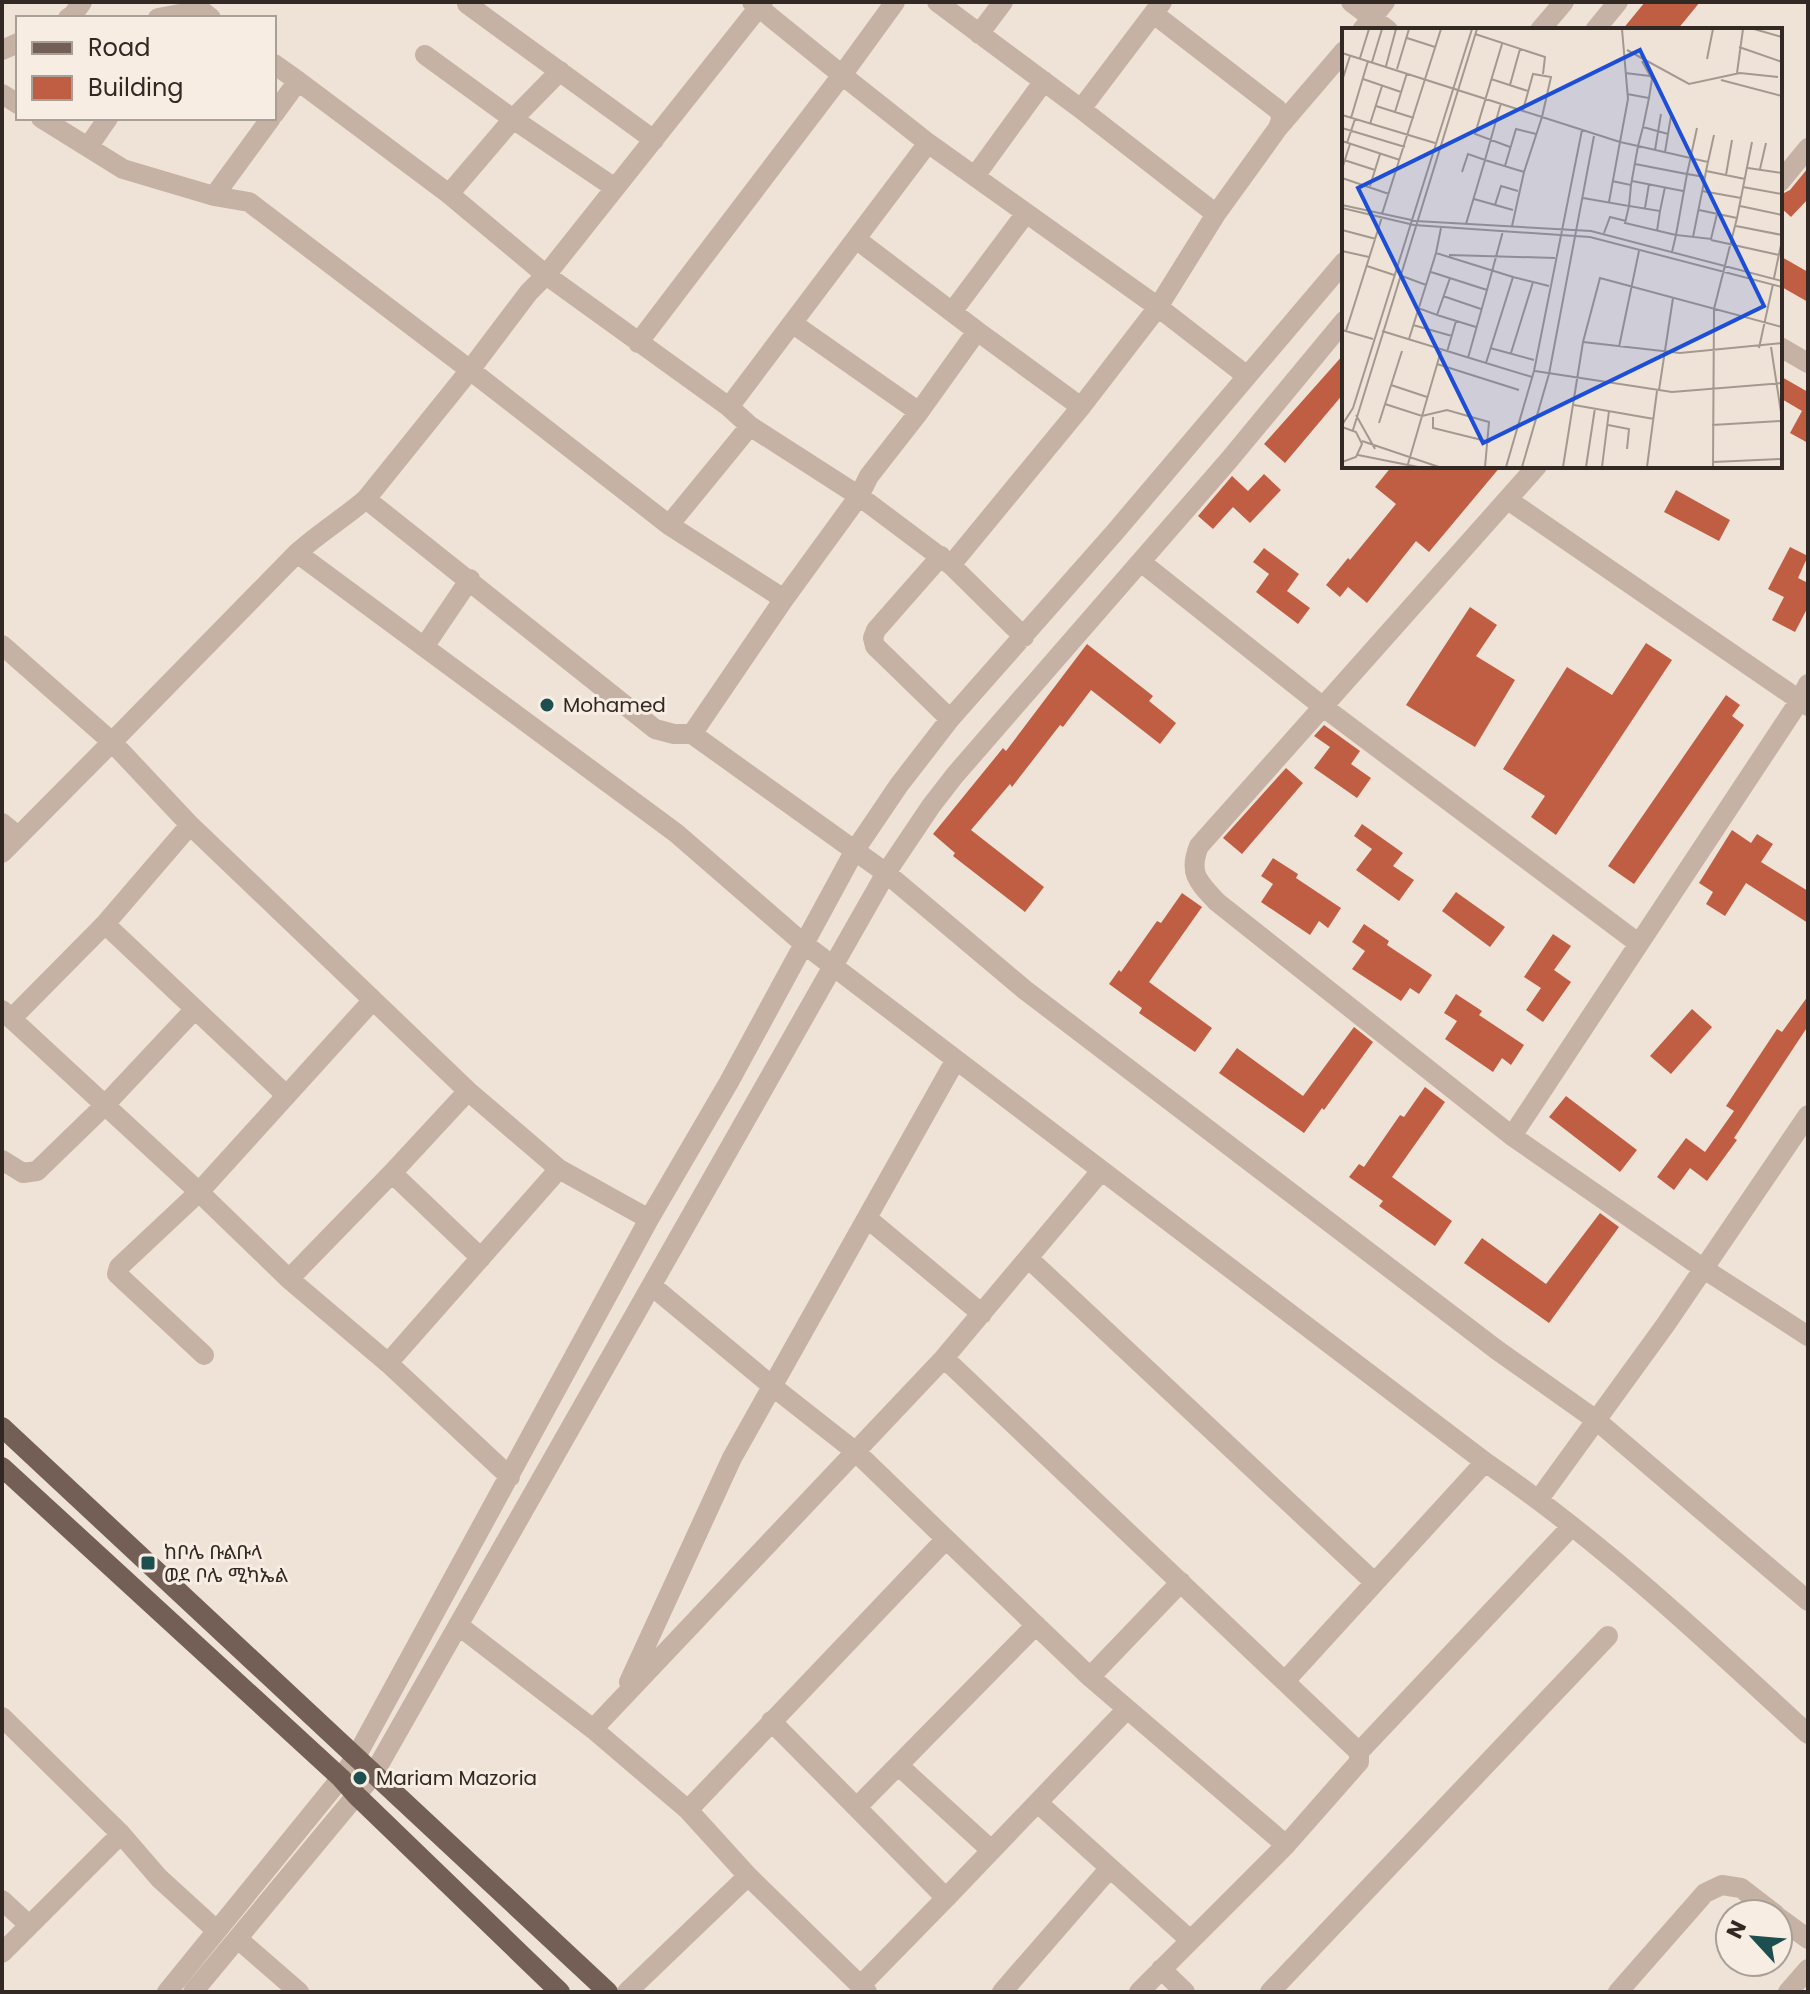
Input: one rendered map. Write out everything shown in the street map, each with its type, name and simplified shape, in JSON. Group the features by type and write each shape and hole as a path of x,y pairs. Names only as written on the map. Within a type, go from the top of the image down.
{"main road":[{"path":"2,1427 608,1992"},
{"path":"2,1467 341,1778 560,1992"}],"street":[{"path":"638,343 895,2"},
{"path":"937,2 1216,214"},
{"path":"979,34 1003,2"},
{"path":"1351,2 1377,20"},
{"path":"1542,28 1564,2"},
{"path":"1597,28 1618,2"},
{"path":"467,4 654,140"},
{"path":"2,853 10,830 112,742 297,553 322,530 366,499 654,140 758,4 928,143 1158,307 1247,376"},
{"path":"1081,109 1158,8 1277,109 1282,117 1278,128"},
{"path":"178,16 201,10 208,16"},
{"path":"950,719 875,646 873,638 876,630 946,560 1081,407 1158,307 1216,214 1278,128 1342,53"},
{"path":"425,55 615,188"},
{"path":"276,65 449,194 546,275 729,407 750,426 859,496 946,560 1024,637"},
{"path":"449,194 513,119 560,71"},
{"path":"276,111 298,81"},
{"path":"975,176 1044,81"},
{"path":"44,120 123,169 214,196 249,202 669,525 784,599"},
{"path":"88,147 107,120"},
{"path":"214,196 269,120"},
{"path":"729,407 928,143"},
{"path":"1782,180 1808,148"},
{"path":"952,312 1026,213"},
{"path":"856,239 1081,407"},
{"path":"167,1992 357,1755 649,1219 729,1082 855,850 899,785 950,719 1024,637 1342,264"},
{"path":"792,323 919,412"},
{"path":"193,1992 373,1775 886,873 955,775 1141,562 1342,323"},
{"path":"692,734 859,496 869,476 977,331"},
{"path":"1782,348 1808,363"},
{"path":"669,525 750,426"},
{"path":"1535,468 1199,846 1192,863 1199,883 1217,902 1512,1136 1704,1269 1808,1336"},
{"path":"366,499 655,729 674,734 692,734 886,873 1037,1000 1497,1350 1596,1420 1808,1601"},
{"path":"1508,500 1805,697 1512,1136"},
{"path":"297,553 676,833 804,944 955,1061 1485,1462 1539,1499 1735,1666 1808,1734"},
{"path":"1141,562 1322,706 1638,943"},
{"path":"424,647 470,579"},
{"path":"2,645 112,742 190,825 468,1091 559,1169 649,1219"},
{"path":"190,825 105,924 7,1014 289,1279 388,1363 510,1477"},
{"path":"105,924 285,1094"},
{"path":"204,1355 117,1274 119,1267 199,1192 373,1000"},
{"path":"2,1160 23,1173 37,1171 104,1106 195,1009"},
{"path":"622,1697 732,1458 955,1061"},
{"path":"289,1279 468,1091"},
{"path":"1539,1499 1704,1269 1808,1115"},
{"path":"388,1363 559,1169"},
{"path":"593,1729 944,1358 1101,1171"},
{"path":"392,1173 481,1258"},
{"path":"867,1218 982,1314"},
{"path":"1028,1258 1374,1582"},
{"path":"652,1286 856,1452 1090,1677 1286,1845"},
{"path":"944,1358 1359,1752"},
{"path":"1285,1681 1485,1462"},
{"path":"1139,1992 1286,1845 1359,1762 1359,1752 1572,1526"},
{"path":"688,1810 946,1539"},
{"path":"1090,1677 1181,1582"},
{"path":"458,1625 593,1729 688,1810 748,1876 863,1989 1127,1709"},
{"path":"857,1807 1036,1625"},
{"path":"1270,1992 1608,1636"},
{"path":"2,1717 121,1834 159,1878 216,1930"},
{"path":"771,1721 946,1898"},
{"path":"899,1766 991,1850"},
{"path":"1038,1803 1189,1939"},
{"path":"2,1953 121,1834"},
{"path":"1002,1992 1109,1869"},
{"path":"627,1992 748,1876"},
{"path":"1618,1992 1705,1893 1722,1885 1741,1888 1754,1898"},
{"path":"2,1900 29,1925"},
{"path":"238,1939 299,1992"},
{"path":"1161,1969 1185,1992"},
{"path":"1788,1992 1808,1969"}],"building":[{"path":"1645,2 1700,2 1679,28 1624,28"},
{"path":"1808,168 1808,199 1791,217 1782,209 1782,194 1790,190"},
{"path":"1782,257 1808,272 1808,302 1782,287"},
{"path":"1342,356 1342,395 1285,463 1264,444"},
{"path":"1782,377 1808,392 1808,443 1790,433 1802,411 1782,399"},
{"path":"1390,468 1499,468 1429,552 1416,541 1367,603 1348,587 1340,597 1326,585 1396,504 1375,487"},
{"path":"1264,474 1281,490 1250,523 1233,507 1213,529 1198,516 1232,476 1248,491"},
{"path":"1676,490 1730,520 1719,541 1664,512"},
{"path":"1790,547 1808,556 1798,578 1808,583 1808,607 1795,632 1772,620 1784,597 1768,589"},
{"path":"1264,548 1299,574 1287,591 1310,608 1298,624 1256,592 1269,574 1253,562"},
{"path":"1470,607 1497,625 1476,656 1515,680 1475,747 1406,705"},
{"path":"1646,643 1672,660 1556,835 1531,817 1545,796 1503,769 1567,667 1612,695"},
{"path":"1087,644 1153,696 1149,701 1176,723 1160,744 1091,690 1012,787 1010,784 971,830 1044,887 1025,912 953,856 955,853 933,834 1003,748 1006,751"},
{"path":"1726,695 1740,705 1732,716 1744,725 1634,884 1608,866"},
{"path":"1324,725 1360,751 1351,764 1371,778 1357,798 1314,768 1330,747 1314,736"},
{"path":"1286,768 1303,783 1242,854 1223,838"},
{"path":"1362,824 1403,853 1393,866 1414,880 1399,901 1356,870 1372,849 1354,836"},
{"path":"1732,830 1751,843 1757,834 1773,844 1761,862 1808,891 1808,923 1746,883 1725,916 1706,904 1713,892 1699,883"},
{"path":"1273,858 1298,874 1296,878 1341,908 1328,928 1319,921 1310,935 1261,902 1273,884 1261,876"},
{"path":"1456,892 1505,927 1490,947 1442,911"},
{"path":"1182,893 1202,907 1149,982 1212,1028 1195,1052 1139,1013 1142,1008 1109,984"},
{"path":"1364,924 1389,941 1387,945 1432,975 1419,994 1410,988 1401,1001 1352,969 1365,951 1352,942"},
{"path":"1553,934 1571,946 1554,970 1571,982 1543,1022 1526,1010 1541,988 1524,977"},
{"path":"1456,994 1482,1011 1479,1015 1524,1045 1511,1065 1502,1058 1493,1072 1445,1039 1457,1021 1444,1013"},
{"path":"1808,996 1808,1026 1734,1138 1737,1140 1707,1181 1690,1168 1674,1190 1657,1177 1686,1138 1705,1152 1734,1111 1726,1106 1777,1029 1782,1032"},
{"path":"1692,1009 1712,1027 1671,1074 1650,1056"},
{"path":"1354,1027 1373,1042 1304,1133 1219,1073 1237,1048 1303,1096"},
{"path":"1425,1087 1445,1102 1392,1177 1452,1221 1435,1246 1379,1206 1383,1201 1349,1177 1359,1164 1364,1167 1400,1115 1404,1117"},
{"path":"1566,1096 1637,1150 1620,1172 1549,1117"},
{"path":"1600,1213 1619,1227 1549,1323 1464,1263 1482,1238 1546,1284"}],"place":[{"name":"Mohamed","path":"547,705"},
{"name":"ከቦሌ ቡልቡላ ወደ ቦሌ ሚካኤል","path":"148,1563"},
{"name":"Mariam Mazoria","path":"360,1778"}]}
